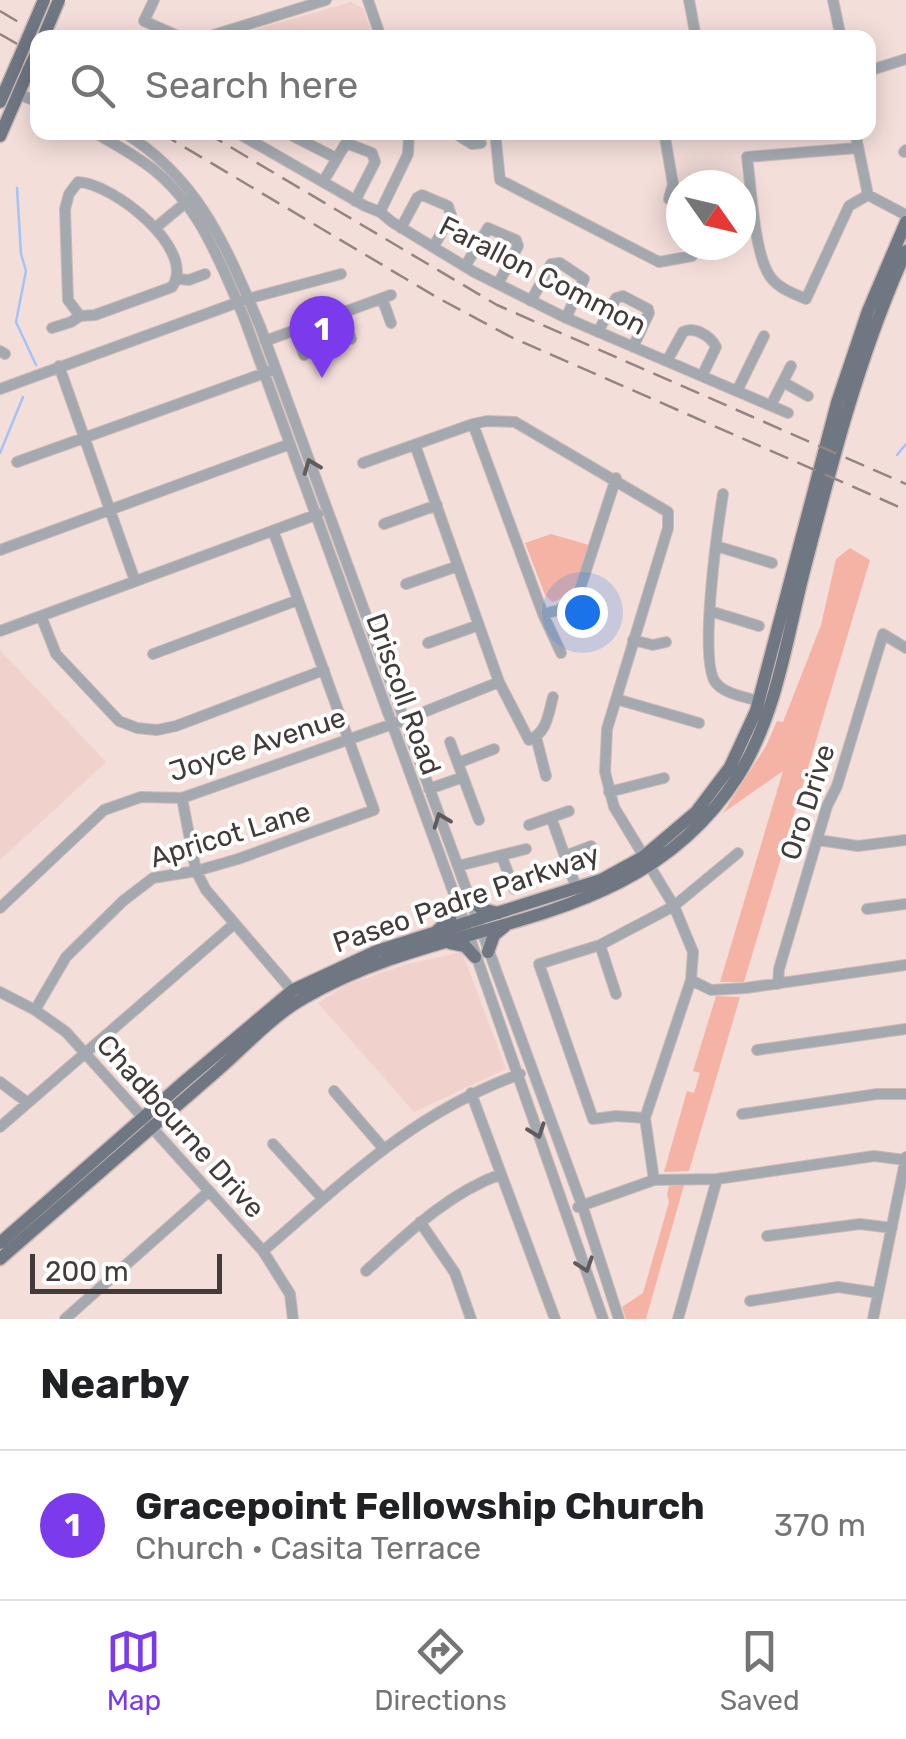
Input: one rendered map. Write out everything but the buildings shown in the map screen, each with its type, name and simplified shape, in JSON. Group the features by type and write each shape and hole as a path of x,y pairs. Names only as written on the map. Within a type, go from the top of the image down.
{"main road":[{"path":"34,30 44,0"},
{"path":"46,30 58,0"},
{"path":"0,102 20,74 30,43"},
{"path":"0,136 8,89"},
{"name":"Paseo Padre Parkway","path":"505,918 646,862 718,785 743,743 759,701 837,402 906,218"},
{"name":"Paseo Padre Parkway","path":"0,1243 296,995 377,952 598,894 701,824 749,756 770,705 849,404 906,251"},
{"path":"749,756 762,714 759,701"},
{"path":"463,900 505,918 482,954 438,938 463,900"},
{"name":"Paseo Padre Parkway","path":"0,1260 146,1123"}],"street":[{"path":"154,0 144,22 163,30"},
{"path":"230,30 326,0"},
{"path":"368,0 377,30"},
{"path":"689,0 695,30"},
{"path":"833,0 839,30"},
{"path":"876,69 902,61"},
{"name":"Driscoll Road","path":"107,140 190,199"},
{"name":"Driscoll Road","path":"135,140 161,158 190,199 265,341 290,444 314,516 390,724 463,900 516,1075 603,1319"},
{"name":"Farallon Common","path":"250,140 531,301 788,412"},
{"path":"302,140 336,158"},
{"path":"380,212 408,154 409,140"},
{"path":"466,140 481,144"},
{"path":"496,140 500,180 659,262 666,259"},
{"path":"665,140 671,170"},
{"path":"856,140 868,195 906,218"},
{"path":"323,182 346,142 375,157 355,200"},
{"path":"857,148 747,157 768,275 782,288 806,299 849,206 868,195"},
{"path":"52,328 172,288 178,279 172,251 155,228 115,194 89,182 78,182 69,194 65,210 68,300 80,316"},
{"path":"401,228 422,195 448,206 450,215 434,246"},
{"path":"155,228 190,199"},
{"path":"466,265 488,228 516,240 518,246 498,284"},
{"path":"531,301 550,264 560,263 582,274 584,279 566,318"},
{"path":"178,279 190,280 205,274"},
{"path":"5,386 242,301 341,274"},
{"path":"265,341 387,296 392,324"},
{"path":"598,332 616,298 623,296 648,308 649,313 632,347"},
{"name":"Driscoll Road","path":"242,301 328,510 458,866 463,900"},
{"path":"342,313 351,339"},
{"path":"667,361 683,332 692,329 716,346 702,376"},
{"path":"295,330 304,354"},
{"path":"736,391 764,336"},
{"path":"60,366 135,580"},
{"path":"772,405 791,366"},
{"path":"18,462 270,371"},
{"path":"783,382 808,396"},
{"path":"363,464 473,424 515,422 668,512 668,528 605,745 610,792 674,906 693,952 691,980 645,1118 654,1180"},
{"path":"473,424 543,614 561,652"},
{"path":"0,550 290,444"},
{"path":"415,445 499,682 529,740 544,729 553,697"},
{"path":"543,614 559,610 578,595 616,478"},
{"path":"723,494 710,611 710,675 718,686 759,701"},
{"path":"384,524 436,506"},
{"path":"0,631 328,510"},
{"path":"274,532 349,739"},
{"path":"716,546 772,563"},
{"path":"406,584 458,566"},
{"path":"153,654 298,600"},
{"path":"710,611 759,626"},
{"path":"41,616 56,654 118,720 136,728 158,730 176,726 324,670"},
{"path":"428,643 479,625"},
{"name":"Oro Drive","path":"778,984 779,969 883,634 906,648"},
{"path":"634,640 653,646 666,642"},
{"name":"Joyce Avenue","path":"0,908 104,810 141,797 182,798 404,720 499,682"},
{"path":"616,699 698,723"},
{"path":"536,738 546,776"},
{"name":"Apricot Lane","path":"35,1010 66,957 123,901 153,878 196,871 374,810 349,739"},
{"path":"450,742 479,820"},
{"path":"458,763 494,749"},
{"path":"429,789 463,777"},
{"path":"610,792 664,778"},
{"path":"182,798 196,871 206,890 296,995"},
{"path":"529,824 569,811"},
{"path":"551,817 577,890"},
{"path":"818,840 858,846 906,840"},
{"path":"565,856 590,846"},
{"path":"502,858 526,849"},
{"path":"645,1118 593,1119 539,964 600,946 674,906 738,854"},
{"path":"458,866 496,855 502,858 514,889"},
{"path":"867,908 906,904"},
{"path":"0,1127 234,924"},
{"path":"600,946 616,994"},
{"name":"Driscoll Road","path":"482,954 532,1070 619,1319"},
{"path":"691,980 711,990 906,965"},
{"name":"Chadbourne Drive","path":"0,992 66,1032 264,1251 290,1294 293,1319"},
{"path":"758,1050 906,1028"},
{"path":"264,1251 423,1118 471,1093 532,1070"},
{"path":"0,1082 28,1103"},
{"path":"334,1091 383,1148"},
{"path":"471,1093 554,1319"},
{"path":"742,1114 877,1094 906,1094"},
{"path":"272,1144 323,1199"},
{"path":"566,1210 654,1180 717,1179 874,1156 906,1158 872,1319"},
{"path":"366,1271 420,1222 462,1192 500,1174"},
{"path":"678,1319 717,1179"},
{"path":"65,1319 208,1192"},
{"path":"420,1222 455,1273 471,1319"},
{"path":"767,1236 860,1224 892,1228"},
{"path":"750,1302 838,1287 878,1293"}],"shaded area":[{"path":"351,2 363,8 371,30 254,30"},
{"path":"551,534 589,545 574,587 552,602 545,595 525,543"},
{"path":"850,548 870,560 744,982 720,982 783,771 723,813 766,746 777,721 783,722 821,625 836,559"},
{"path":"0,650 106,762 0,860"},
{"path":"462,952 506,1069 414,1112 318,1003 344,986 404,965"},
{"path":"716,996 740,997 689,1171 664,1172 687,1091 694,1093 700,1073 693,1071"},
{"path":"684,1185 646,1319 626,1319 622,1307 643,1293 669,1202 669,1186"}],"waterway":[{"path":"17,188 21,254 26,271 16,322 36,365"},
{"path":"0,453 23,397"},
{"path":"897,455 906,444"}],"railway":[{"path":"0,11 32,30"},
{"path":"0,34 30,51"},
{"path":"172,140 438,298 511,337 906,510"},
{"path":"219,140 497,305 906,484"}],"place":[{"name":"Gracepoint Fellowship Church","path":"322,378"}]}
